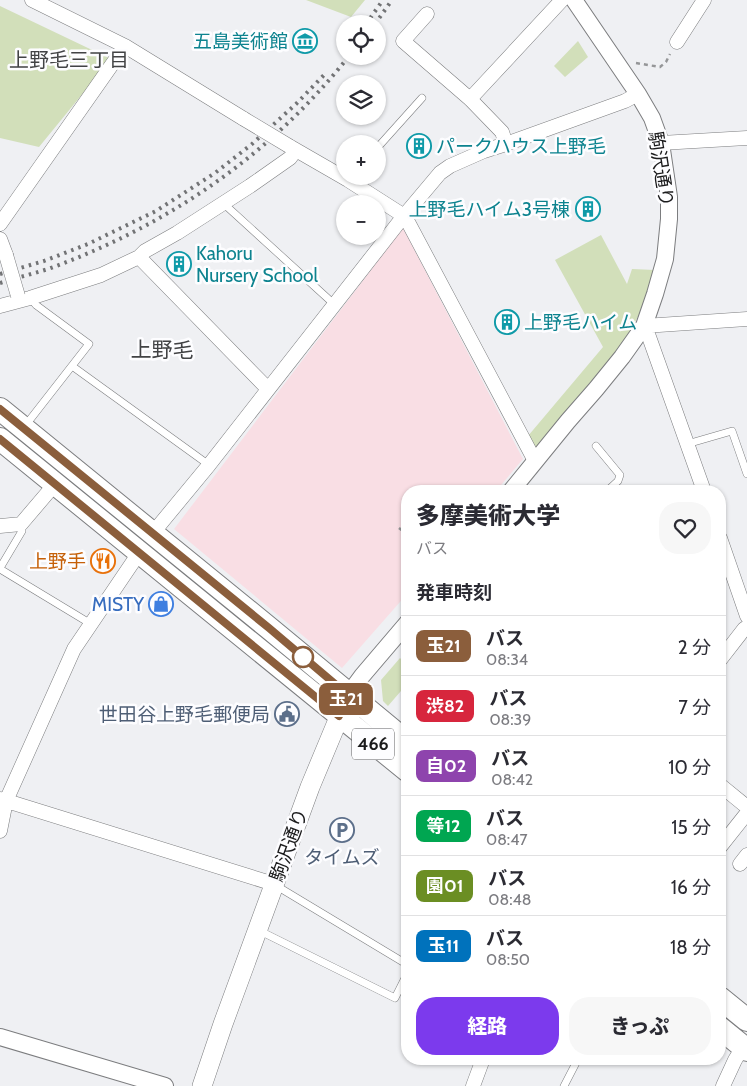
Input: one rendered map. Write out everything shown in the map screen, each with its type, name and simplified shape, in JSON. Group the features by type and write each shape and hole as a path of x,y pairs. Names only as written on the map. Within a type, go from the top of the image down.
{"highway":[{"name":"466","path":"0,409 401,737"},
{"name":"466","path":"0,439 401,765"},
{"path":"726,1003 747,1020"},
{"path":"726,1033 745,1049"}],"main road":[{"name":"駒沢通り","path":"202,1086 222,1024 310,787 348,695"}],"street":[{"path":"32,0 125,46 293,148 336,171"},
{"path":"470,99 562,0"},
{"name":"駒沢通り","path":"516,485 622,358 644,326 665,259 669,197 661,143 652,118 634,88 574,0"},
{"path":"677,42 704,0"},
{"path":"427,14 402,41 470,99 502,132 506,144"},
{"path":"0,224 125,46"},
{"path":"152,534 209,465 403,217 440,173 450,166 484,150 506,144 625,101 634,88"},
{"path":"661,143 747,138"},
{"path":"0,306 101,276 139,257 145,251 250,186 290,158 293,148"},
{"path":"360,185 398,212 411,227 535,462"},
{"path":"0,239 22,299"},
{"path":"139,257 268,389"},
{"path":"702,485 644,326 747,319"},
{"path":"0,526 21,524 55,484"},
{"path":"0,831 3,800 74,649 139,553"},
{"path":"726,555 747,616"},
{"path":"726,652 747,627"},
{"name":"駒沢通り","path":"348,695 401,630"},
{"path":"726,790 747,807"},
{"path":"3,800 274,884"},
{"path":"726,839 747,813"},
{"path":"0,1037 165,1086"},
{"path":"723,1086 736,1060 745,1049"},
{"path":"472,1086 481,1065"}],"lane":[{"path":"386,139 422,98"},
{"path":"222,203 335,305"},
{"path":"22,299 36,305 89,344 24,429"},
{"path":"72,366 209,465"},
{"path":"688,444 732,431 747,474"},
{"path":"596,446 620,475 618,481 614,485"},
{"path":"21,524 22,530 0,568 90,624"},
{"path":"274,884 401,961"},
{"path":"257,930 395,998 401,986"},
{"path":"564,1086 575,1065"}],"path":[{"path":"634,88 631,68 636,63 660,67 666,62 677,42"}],"shaded area":[{"path":"403,228 523,459 501,485 401,485 401,601 342,668 174,529"}],"green space":[{"path":"306,0 365,0 353,15 346,15"},
{"path":"0,6 111,59 39,147 0,138"},
{"path":"578,41 588,57 565,77 554,66"},
{"path":"601,235 627,284 632,269 655,270 645,304 616,356 536,452 528,436 603,347 555,260"},
{"path":"400,658 401,691 388,706 383,701 381,680"}],"railway":[{"path":"372,15 383,0"},
{"path":"381,15 392,0"},
{"path":"0,283 48,269 92,252 134,232 175,209 213,184 250,156 285,125 318,92 341,65"},
{"path":"0,274 44,261 88,244 156,211 215,173 252,144 296,104 325,74"}],"bus line":[{"name":"玉21","path":"0,409 269,628 348,695 339,716 0,439"}],"place":[{"name":"五島美術館","path":"305,41"},
{"name":"パークハウス上野毛","path":"419,146"},
{"name":"上野毛ハイム3号棟","path":"588,209"},
{"name":"Kahoru Nursery School","path":"179,264"},
{"name":"上野毛ハイム","path":"507,322"},
{"name":"上野手","path":"103,561"},
{"name":"MISTY","path":"161,604"},
{"name":"世田谷上野毛郵便局","path":"287,714"},
{"name":"タイムズ","path":"342,830"}],"district":[{"name":"上野毛三丁目","path":"69,60"},
{"name":"上野毛","path":"162,349"}]}
